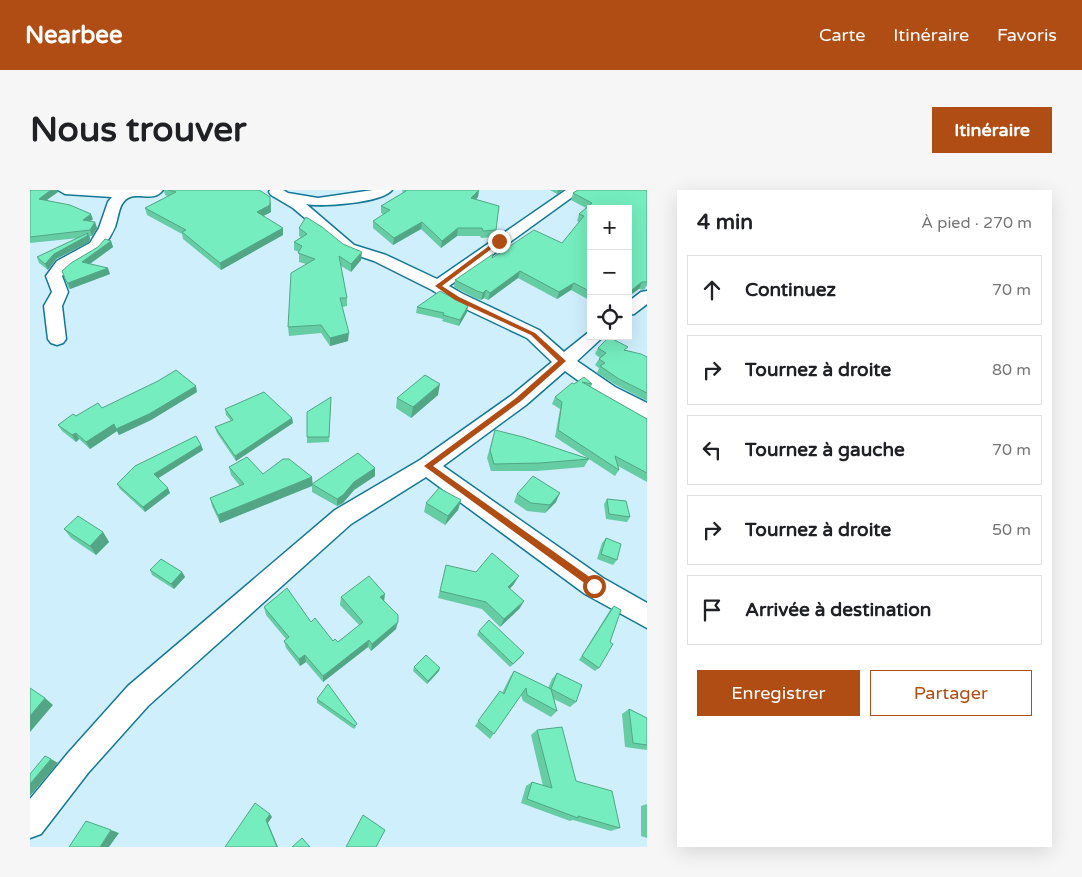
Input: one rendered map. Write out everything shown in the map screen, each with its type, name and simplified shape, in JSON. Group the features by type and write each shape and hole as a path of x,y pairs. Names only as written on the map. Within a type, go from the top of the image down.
{"street":[{"path":"65,190 93,193 149,193 156,190"},
{"path":"307,204 367,195 385,190"},
{"path":"438,286 574,190"},
{"path":"275,191 307,204 349,248 380,258 438,286 457,298 533,334 562,361 608,392 647,412"},
{"path":"57,339 53,306 60,292 54,276 63,264 96,246 107,228 115,202 127,193"},
{"path":"632,307 647,296"},
{"path":"30,823 78,763 138,696 343,517 427,466 518,400 562,361 590,340"},
{"path":"427,466 594,586 647,616"}],"building":[{"path":"30,190 51,190 39,199 70,205 91,214 83,220 95,222 90,230 30,237"},
{"path":"168,190 259,190 270,197 270,205 257,212 283,228 220,263 182,232 186,230 145,208 176,192"},
{"path":"406,190 479,190 471,198 499,206 496,230 483,231 482,228 458,228 442,241 422,222 394,238 373,221 390,210 381,206"},
{"path":"578,190 647,190 647,282 642,282 632,290 632,205 590,205 592,203 573,193"},
{"path":"587,207 587,290 574,283 559,292 520,271 490,293 486,290 483,293 477,291 455,280 493,254 492,258 534,230 562,243 584,216 579,214"},
{"path":"306,217 343,244 362,252 351,264 339,256 347,298 340,298 349,333 330,338 321,325 288,327 291,273 315,259 298,253 302,246 294,242 307,234 299,228"},
{"path":"88,233 87,236 54,254 45,264 37,257"},
{"path":"105,239 111,241 82,262 108,268 68,283 62,271 71,263 98,247"},
{"path":"440,291 468,306 460,320 443,315 444,313 417,307"},
{"path":"606,340 615,340 628,347 624,350 647,357 647,393 619,379 600,366 605,363 599,359 606,353 598,348"},
{"path":"176,370 196,386 149,414 116,429 114,424 86,442 76,433 72,435 58,425 73,414 76,416 98,403 102,408 158,381"},
{"path":"425,375 440,384 413,407 397,398"},
{"path":"584,377 592,384 582,382 647,419 647,473 615,456 619,470 558,430 562,402 555,397 572,383 574,384"},
{"path":"264,392 292,418 235,456 215,427 233,420 225,409"},
{"path":"331,397 329,437 307,437 307,412"},
{"path":"495,430 523,437 589,459 494,464 490,450"},
{"path":"196,436 201,445 154,474 168,488 143,507 117,484 135,466"},
{"path":"358,453 375,468 354,482 343,495 337,499 312,484"},
{"path":"247,457 263,474 283,459 289,459 312,477 218,515 210,498 244,484 229,467"},
{"path":"533,476 560,493 550,505 531,503 517,494"},
{"path":"439,488 461,500 448,516 426,503"},
{"path":"607,499 626,501 630,517 609,514"},
{"path":"78,516 103,532 90,546 64,529"},
{"path":"606,538 621,544 617,560 601,554"},
{"path":"492,553 519,576 508,587 524,601 504,619 486,602 440,591 446,565 476,572"},
{"path":"161,559 182,572 171,584 150,570"},
{"path":"369,576 385,594 380,597 398,615 398,622 372,644 369,640 323,676 305,655 299,659 284,641 289,637 264,607 287,588 311,622 315,618 333,641 335,639 338,642 363,622 341,597"},
{"path":"614,606 621,610 610,642 613,644 599,668 582,656"},
{"path":"489,620 524,653 513,664 479,631"},
{"path":"426,655 440,668 428,681 414,667"},
{"path":"514,671 551,689 557,711 527,695 526,688 494,734 478,721 500,691 504,694"},
{"path":"557,673 582,685 576,702 551,689"},
{"path":"328,684 357,724 355,726 317,699"},
{"path":"30,688 45,698 30,716"},
{"path":"629,709 647,718 647,745 633,743"},
{"path":"562,727 576,781 612,791 620,828 578,816 578,818 527,799 532,782 552,788 537,730"},
{"path":"45,756 51,759 30,784 30,774"},
{"path":"255,803 270,814 266,820 277,847 225,847"},
{"path":"363,815 385,830 376,847 346,847"},
{"path":"86,821 111,830 100,847 69,847"},
{"path":"302,838 310,847 292,847"}],"route":[{"path":"499,241 438,286 457,298 533,334 562,361 518,400 427,466 594,586"}]}
